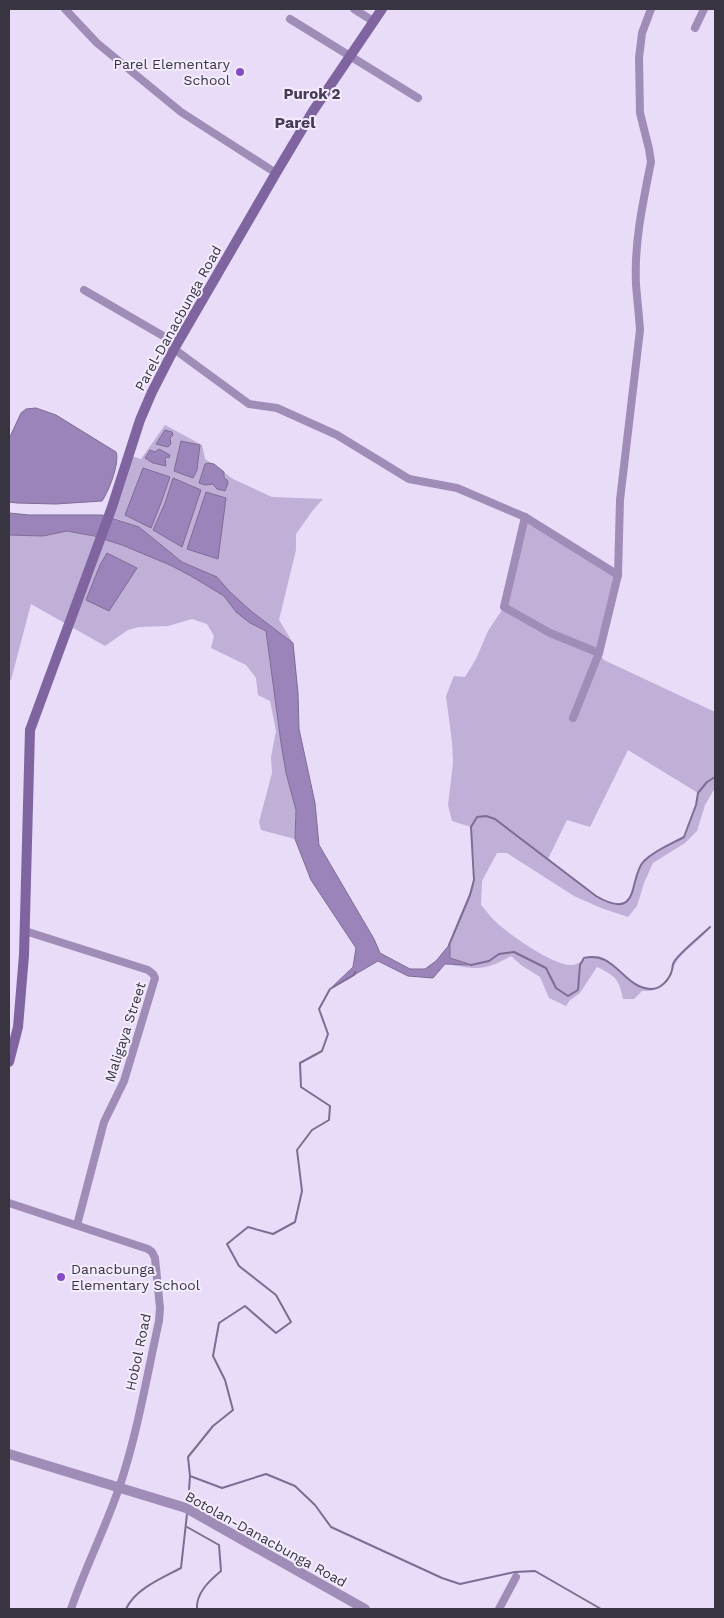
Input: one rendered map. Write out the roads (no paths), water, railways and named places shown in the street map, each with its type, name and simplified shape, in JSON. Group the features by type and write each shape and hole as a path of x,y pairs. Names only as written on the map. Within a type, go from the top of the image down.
{"main road":[{"name":"Parel-Danacbunga Road","path":"9,1062 18,1026 25,931 30,730 112,507 140,420 152,392 175,347 313,111 382,9"}],"street":[{"path":"66,9 97,43 181,112 276,173"},
{"path":"354,9 373,21"},
{"path":"573,718 599,654 618,575 620,500 640,330 636,284 637,244 651,162 640,113 639,58 642,33 651,9"},
{"path":"695,28 704,9"},
{"path":"290,19 418,98"},
{"path":"84,290 175,347 249,404 277,408 338,435 408,479 457,488 524,517 618,575"},
{"path":"524,517 504,607 550,633 599,654"},
{"name":"Maligaya Street","path":"25,931 148,970 155,978 124,1081 104,1122 77,1226"},
{"name":"Hobol Road","path":"9,1202 148,1250 152,1252 155,1258 160,1308 159,1321 134,1429 119,1487 70,1609"},
{"name":"Botolan-Danacbunga Road","path":"9,1454 186,1508 365,1609"},
{"path":"499,1609 516,1577"}],"waterway":[{"path":"449,945 470,895 474,880 471,827 477,817 486,816 495,819 596,896 611,903 621,904 627,901 631,895 639,868 644,861 658,850 684,837 696,805 698,793 707,782 715,777"},
{"path":"471,965 489,961 499,954 514,952 546,968 556,988 568,996 578,990 580,965 584,958 595,957 604,959 633,983 641,987 655,989 667,980 676,959 710,927"},
{"path":"188,1505 190,1476 188,1457 213,1426 233,1410 225,1380 213,1356 219,1323 245,1306 276,1333 291,1322 276,1295 239,1266 227,1244 248,1227 273,1234 295,1222 302,1191 297,1150 312,1130 329,1120 330,1106 301,1087 300,1063 322,1051 328,1034 319,1009 330,989 354,975 355,972"},
{"path":"190,1476 222,1488 266,1474 295,1486 315,1505 331,1527 442,1578 460,1584 515,1572 535,1571 601,1609"},
{"path":"126,1609 142,1590 181,1568 187,1514"},
{"path":"187,1527 219,1545 221,1571 208,1583 201,1593 197,1609"}],"place":[{"name":"Parel Elementary School","path":"240,72"},
{"name":"Danacbunga Elementary School","path":"61,1277"}],"district":[{"name":"Purok 2","path":"312,94"},
{"name":"Parel","path":"295,122"}]}
